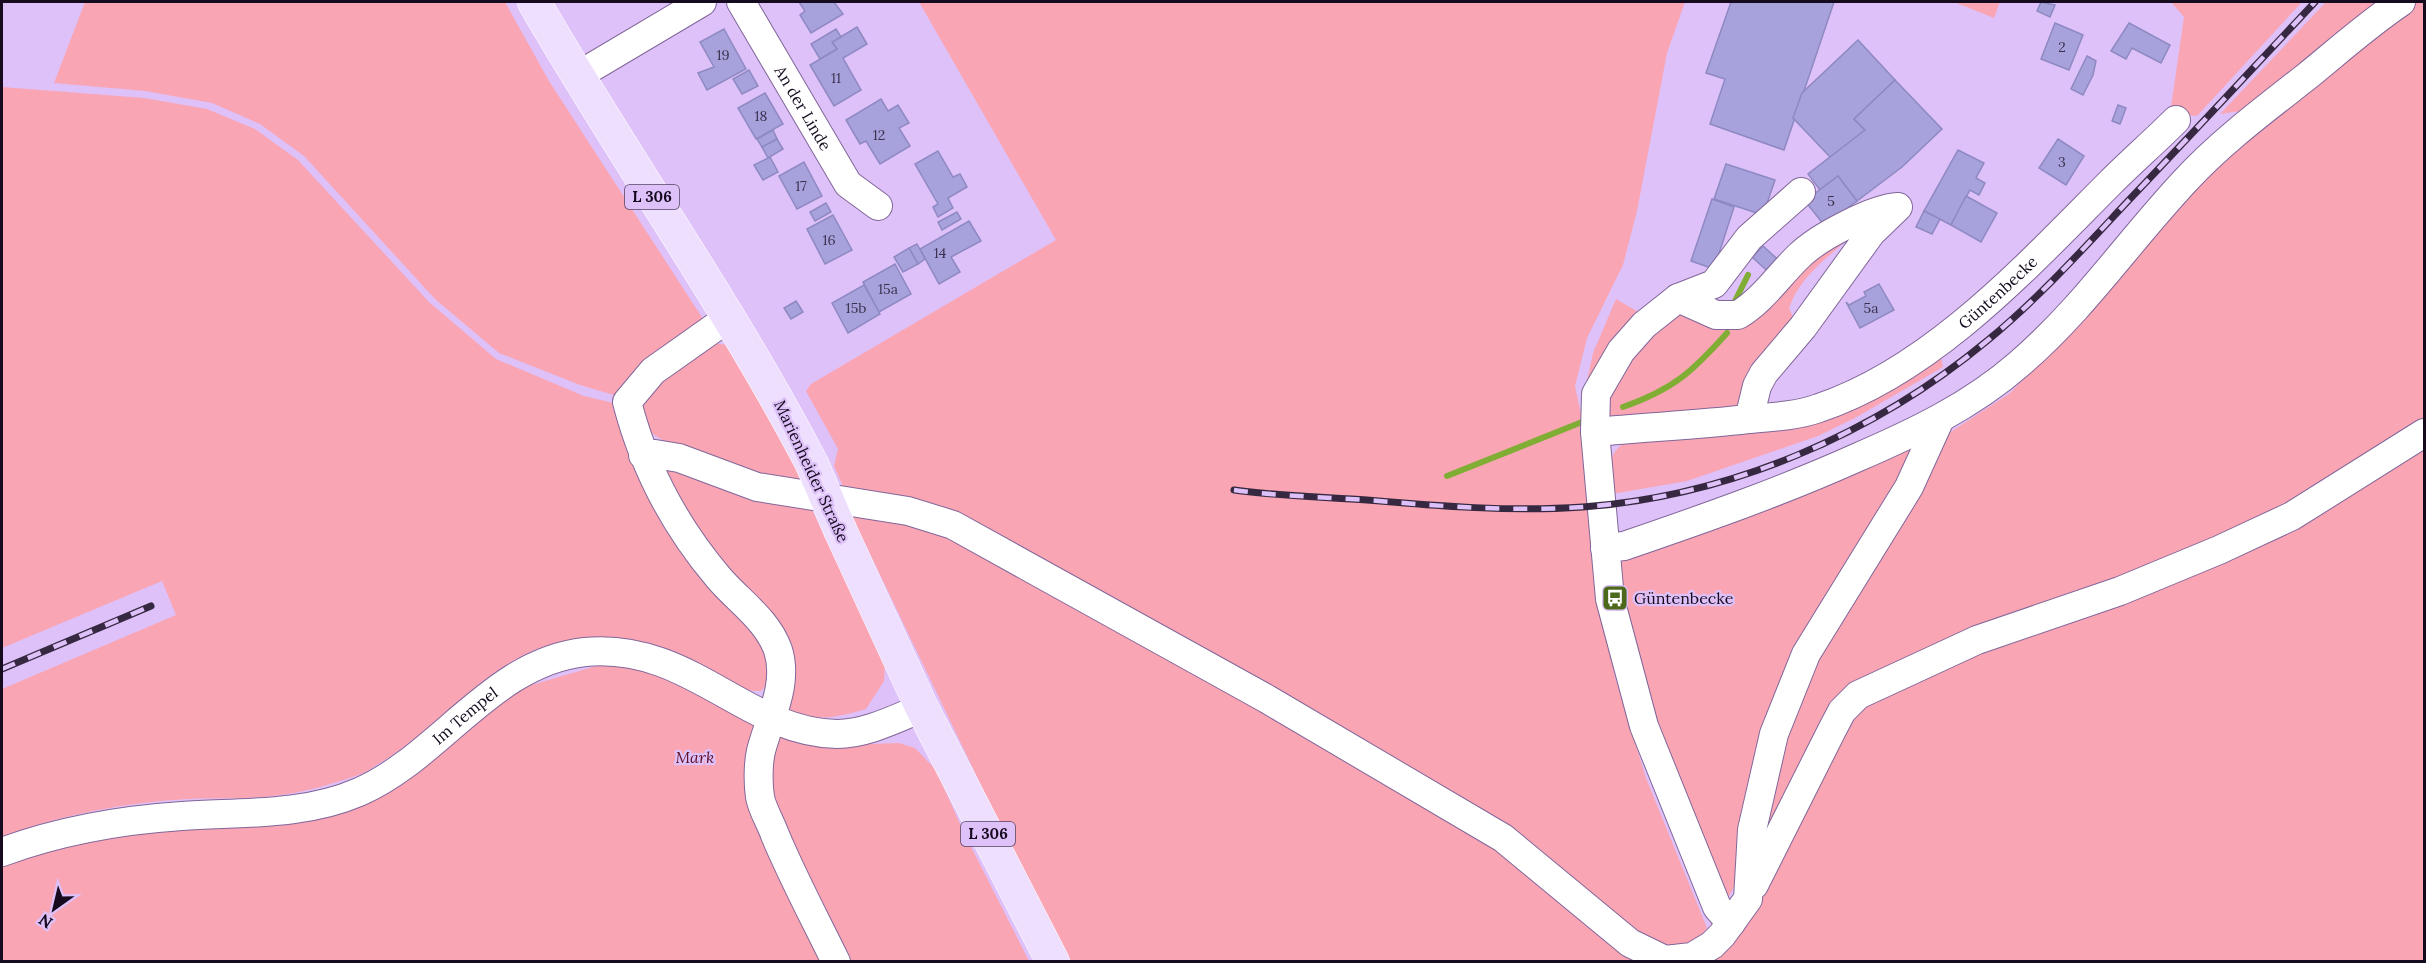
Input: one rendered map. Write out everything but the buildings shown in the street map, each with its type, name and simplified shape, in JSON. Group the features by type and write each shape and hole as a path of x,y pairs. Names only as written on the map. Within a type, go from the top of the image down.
{"main road":[{"name":"Marienheider Straße","path":"534,2 781,402 812,464 922,708 1053,962"}],"street":[{"path":"579,75 702,2"},
{"name":"An der Linde","path":"741,2 848,184 878,206"},
{"path":"1605,548 1624,546 1793,486 1940,419 2019,365 2071,315 2163,205 2216,150 2361,29 2401,2"},
{"name":"Güntenbecke","path":"1594,432 1749,419 1818,408 1851,396 1888,376 1940,340 2015,276 2176,120"},
{"path":"1731,923 1717,907 1644,726 1610,599 1594,432 1596,394 1621,351 1644,325 1678,298 1714,284 1749,238 1801,192"},
{"path":"1678,298 1716,315 1738,315 1772,286 1811,246 1877,212 1898,207 1871,233 1803,327 1764,373 1756,386 1749,419"},
{"path":"728,318 652,371 627,402 644,455 667,507 685,537 720,580 749,606 777,649 782,668 779,694 760,754 760,798 793,878 836,962"},
{"path":"1748,899 1752,830 1764,774 1774,734 1806,654 1909,487 1940,419"},
{"path":"644,455 655,454 680,458 757,487 908,511 953,525 1267,699 1503,838 1630,943 1665,960 1679,961 1692,957 1712,945 1748,899 1790,810 1842,711 1858,694 1977,640 2120,591 2218,550 2301,511 2424,433"},
{"name":"Im Tempel","path":"2,852 101,826 152,819 298,808 357,793 411,762 496,690 524,672 556,658 584,652 615,652 663,662 694,675 772,717 813,732 838,734 865,730 922,708"},
{"path":"1764,774 1790,810"}],"green space":[{"path":"85,2 505,2 549,81 705,322 624,398 580,385 499,353 435,299 304,156 260,124 212,103 145,91 54,83"},
{"path":"919,2 1685,2 1667,53 1637,211 1623,265 1587,338 1575,386 1586,437 1600,604 1615,677 1646,778 1707,928 1691,950 1657,951 1507,836 958,522 845,491 834,466 838,449 806,391 811,384 1056,240"},
{"path":"1954,2 2000,2 1994,18"},
{"path":"2171,2 2302,2 2197,116 2170,114 2184,17"},
{"path":"2326,2 2392,2 2255,109 2220,114"},
{"path":"2407,2 2424,2 2424,427 2289,512 1855,691 1752,869 1809,657 1943,437 2010,393 2103,298 2157,225 2221,160"},
{"path":"2,87 144,98 207,109 255,129 298,160 429,302 496,359 584,396 622,405 663,526 735,606 753,630 766,654 769,674 761,691 735,687 674,654 651,646 603,639 568,641 543,647 495,672 409,743 368,771 350,778 284,795 174,800 108,808 43,823 2,837 2,689 176,615 162,581 2,648"},
{"path":"1868,221 1803,282 1789,308 1796,324 1734,409 1611,421 1601,409 1604,389 1674,309 1715,319 1805,258"},
{"path":"1616,299 1647,317 1586,385 1593,353"},
{"path":"715,343 727,345 803,477 802,488 697,456 677,448 644,427 640,401 647,385"},
{"path":"1940,351 1943,367 1855,418 1818,436 1687,481 1606,495 1611,458 1627,441 1729,433"},
{"path":"2424,439 2424,960 1703,962 1860,698 1976,652"},
{"path":"1922,442 1802,653 1733,889 1722,908 1666,769 1616,576 1623,558"},
{"path":"668,464 808,501 885,664 884,681 866,709 826,718 785,711 788,661 727,573 660,469"},
{"path":"847,506 949,531 1499,841 1657,961 1071,961 1028,883"},
{"name":"Mark","path":"627,657 754,722 755,797 829,961 2,961 2,863 66,844 384,792 420,772 511,691"},
{"path":"778,732 812,740 872,744 899,743 915,748 936,770 964,833 1029,961 840,961 764,796"}],"waterway":[{"name":"Güntenbecke","path":"1735,301 1748,275"},
{"name":"Güntenbecke","path":"1623,407 1656,393 1681,378 1727,333"},
{"path":"1447,476 1582,422"}],"railway":[{"path":"1234,490 1475,508 1583,507 1638,501 1692,489 1746,474 1798,455 1898,404 1944,374 2007,324 2077,255 2315,2"},
{"path":"2,669 151,606"}],"place":[{"name":"Güntenbecke","path":"1615,598"}]}
